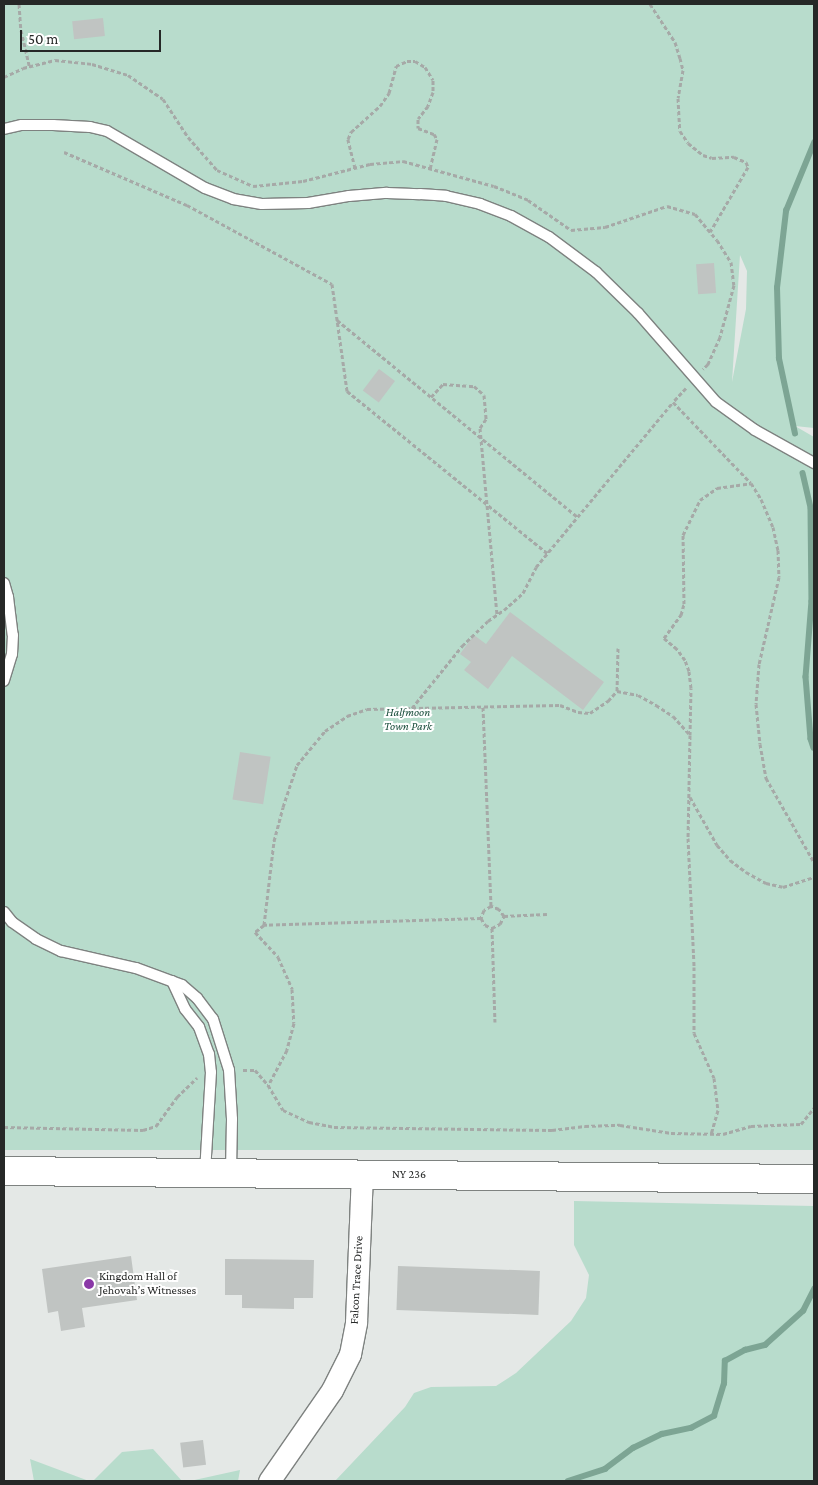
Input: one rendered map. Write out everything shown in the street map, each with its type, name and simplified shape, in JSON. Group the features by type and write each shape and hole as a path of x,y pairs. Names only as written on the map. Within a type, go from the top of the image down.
{"main road":[{"name":"NY 236","path":"4,1171 814,1179"}],"street":[{"name":"Falcon Trace Drive","path":"269,1481 332,1390 350,1354 356,1322 362,1175"}],"lane":[{"path":"4,129 22,125 53,125 90,127 107,131 205,188 233,199 262,204 308,203 349,196 387,193 446,196 480,204 511,216 550,237 596,272 638,313 716,402 755,430 814,463"},
{"path":"4,583 8,597 13,635 12,654 4,680"},
{"path":"4,912 12,922 36,939 61,951 136,968 182,985 213,1019 224,1048 232,1088 218,1174"},
{"path":"172,981 185,1009 199,1027 210,1054 218,1174"}],"path":[{"path":"20,4 21,30 30,66"},
{"path":"650,4 675,42 683,70 678,98 680,131 688,142 703,155 712,158 734,158 746,162 748,167 710,232"},
{"path":"4,77 30,66 55,60 92,64 128,75 163,99 188,137 217,170 253,186 303,181 370,164 403,161 494,186 528,200 571,230 605,227 667,206 694,214 710,232 731,262 734,285 720,336 708,364 673,402 536,567 523,593 462,646 412,708"},
{"path":"355,168 348,140 352,132 380,106 389,93 396,66 407,61 415,61 425,67 433,80 433,92 428,106 418,119 418,128 434,134 437,139 430,169"},
{"path":"64,152 188,206 332,284 347,392 548,554"},
{"path":"337,320 578,517"},
{"path":"431,397 443,384 474,386 484,395 486,419 480,428 497,615"},
{"path":"673,402 751,483 761,499 773,527 778,550 779,577 759,664 756,704 766,778 814,862"},
{"path":"711,1134 718,1110 714,1078 694,1033 694,967 688,838 692,688 685,660 677,649 664,638 666,632 681,615 684,604 683,535 700,500 717,488 751,483"},
{"path":"264,925 274,841 283,807 297,765 325,730 346,716 367,709 560,705 578,712 590,713 617,691 618,648"},
{"path":"617,691 638,695 656,705 673,716 690,736"},
{"path":"483,707 491,906"},
{"path":"690,797 717,845 730,860 746,872 766,883 783,886 814,877"},
{"path":"491,906 499,909 504,916"},
{"path":"481,918 484,910 491,906"},
{"path":"504,916 547,914"},
{"path":"481,918 485,925 492,928 500,924 504,916"},
{"path":"268,1085 287,1050 294,1023 292,989 278,957 255,932 264,925 481,918"},
{"path":"492,928 494,1022"},
{"path":"238,1070 255,1070 268,1085 283,1110 309,1122 334,1127 552,1130 585,1126 620,1125 671,1133 723,1134 751,1126 801,1124 814,1108"},
{"path":"4,1127 143,1130 156,1126 178,1096 204,1073"}],"green space":[{"name":"Halfmoon Town Park","path":"4,4 814,4 814,428 795,426 814,437 814,1150 4,1150","holes":["740,255 747,271 746,309 732,382"]},
{"path":"574,1201 814,1206 814,1481 335,1481 405,1407 414,1393 431,1387 496,1386 516,1373 571,1321 586,1298 589,1275 574,1245"},
{"path":"153,1449 182,1481 93,1481 122,1452"},
{"path":"30,1459 89,1481 34,1481"},
{"path":"240,1470 238,1481 190,1481"}],"building":[{"path":"103,18 105,36 74,39 72,21"},
{"path":"714,263 716,293 698,294 696,264"},
{"path":"379,369 395,381 379,403 363,391"},
{"path":"510,612 604,682 583,710 512,656 488,689 464,670 471,662 460,654 474,635 486,644"},
{"path":"240,752 271,757 263,804 232,799"},
{"name":"Kingdom Hall of Jehovah’s Witnesses","path":"131,1256 137,1300 82,1308 85,1327 61,1331 58,1311 48,1313 42,1269"},
{"path":"225,1259 314,1260 313,1298 294,1298 294,1309 242,1308 242,1295 225,1295"},
{"path":"398,1266 540,1271 538,1315 396,1310"},
{"path":"203,1440 206,1465 183,1468 180,1443"}],"waterway":[{"path":"795,434 779,359 777,288 786,211 814,143"},
{"path":"803,473 811,509 812,601 806,677 811,739 814,748"},
{"path":"568,1481 605,1469 633,1448 662,1434 691,1428 714,1416 724,1384 725,1361 745,1350 765,1345 803,1311 814,1289"}],"place":[{"name":"Kingdom Hall of Jehovah’s Witnesses","path":"89,1284"}]}
